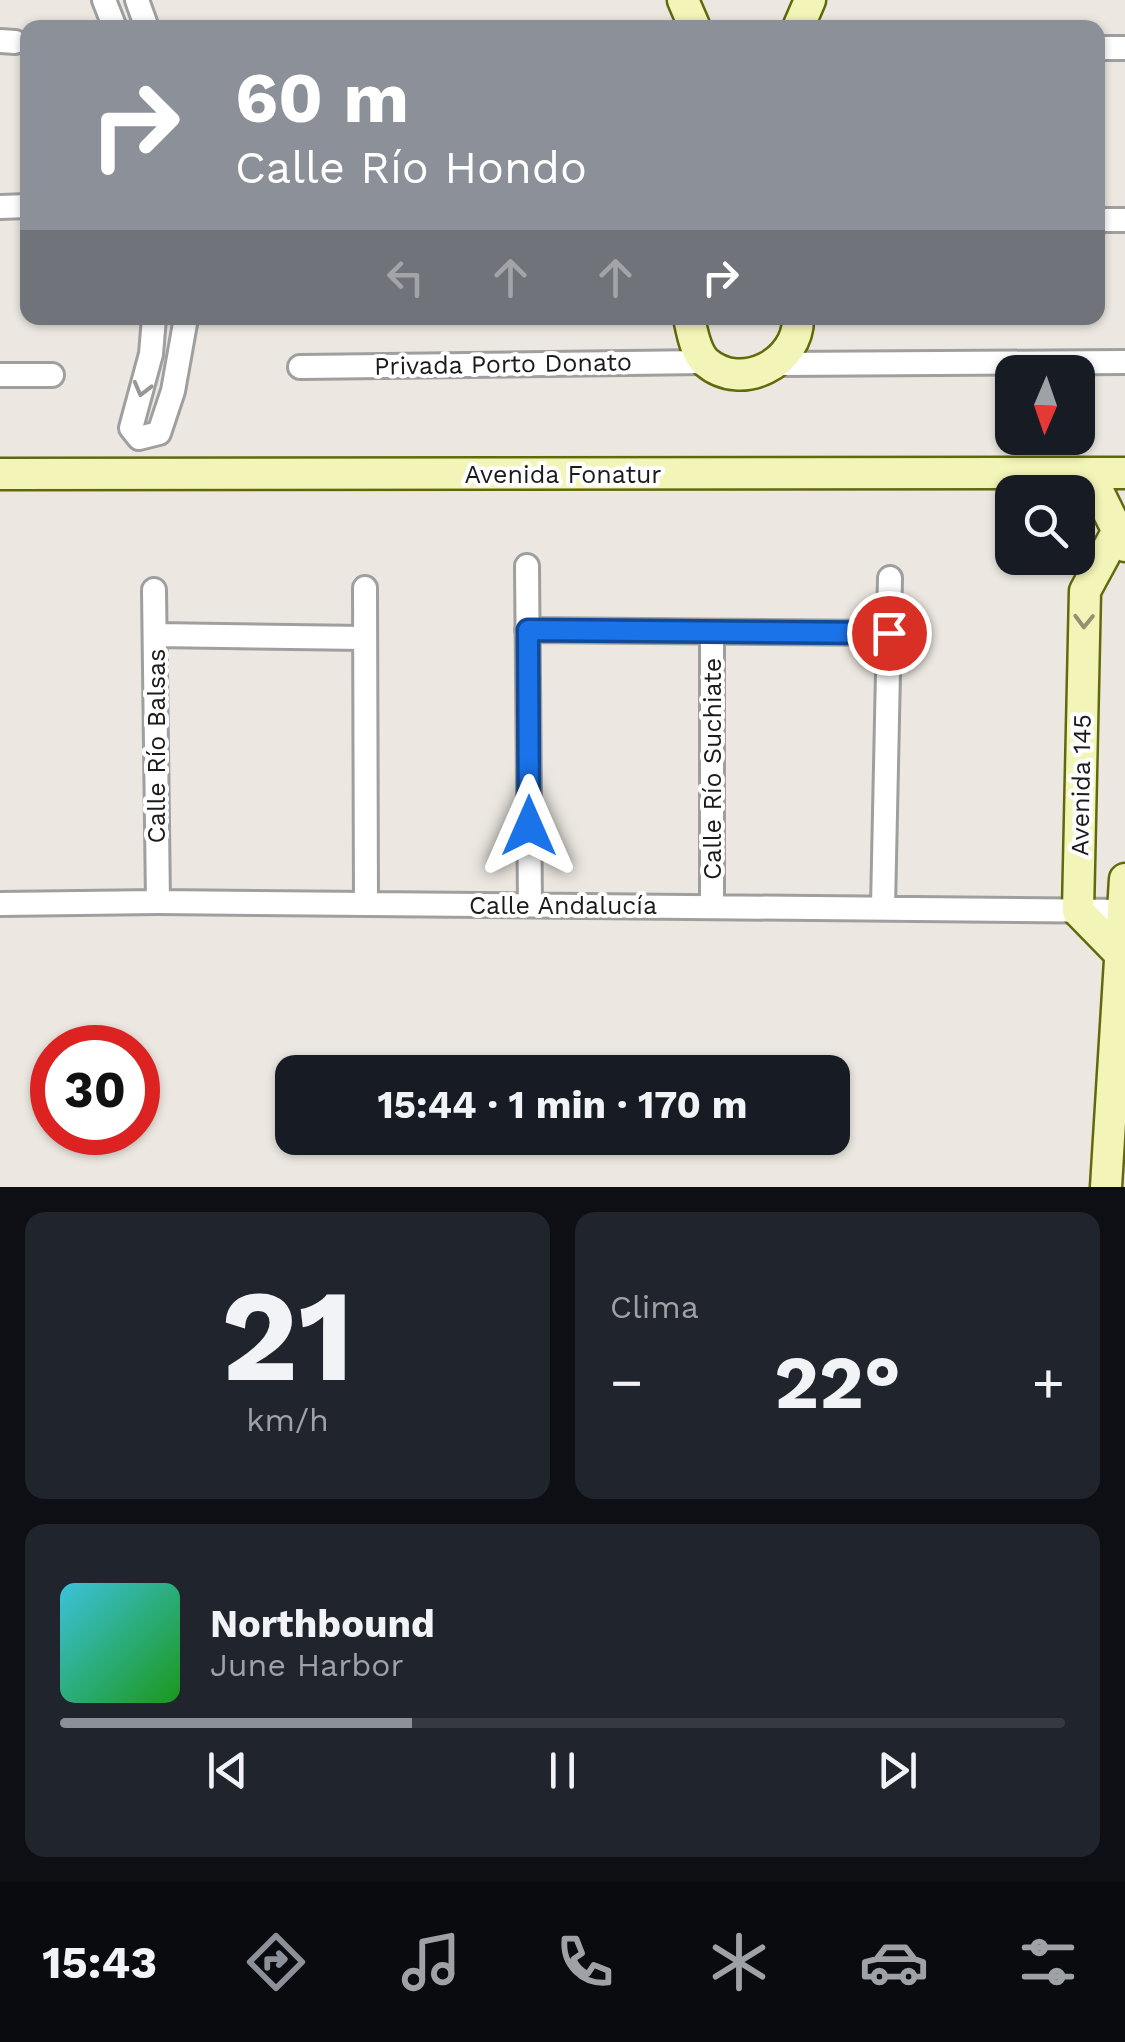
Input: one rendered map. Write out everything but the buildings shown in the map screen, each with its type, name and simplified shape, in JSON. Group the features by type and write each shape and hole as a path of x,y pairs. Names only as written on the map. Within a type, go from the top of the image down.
{"main road":[{"path":"691,325 706,362 728,371 756,372 779,364 791,350 796,325"},
{"path":"1089,473 1122,536"},
{"name":"Avenida Fonatur","path":"0,474 1125,473"},
{"name":"Avenida 145","path":"1078,911 1084,591 1122,536"},
{"path":"1106,1187 1125,879"},
{"path":"1078,911 1120,954"}],"street":[{"path":"153,325 151,354 131,428 139,438 158,434 173,391 185,325"},
{"name":"Privada Porto Donato","path":"300,367 706,362"},
{"path":"779,364 1125,362"},
{"path":"0,375 52,375"},
{"path":"527,566 530,904"},
{"path":"883,907 890,578"},
{"path":"366,588 366,903"},
{"name":"Calle Río Balsas","path":"154,590 158,902"},
{"path":"528,630 889,633"},
{"name":"Calle Río Suchiate","path":"712,632 712,906"},
{"path":"156,635 364,638"},
{"name":"Calle Andalucía","path":"0,904 530,904 1124,911"}],"route":[{"path":"529,826 528,630 889,633"}]}
